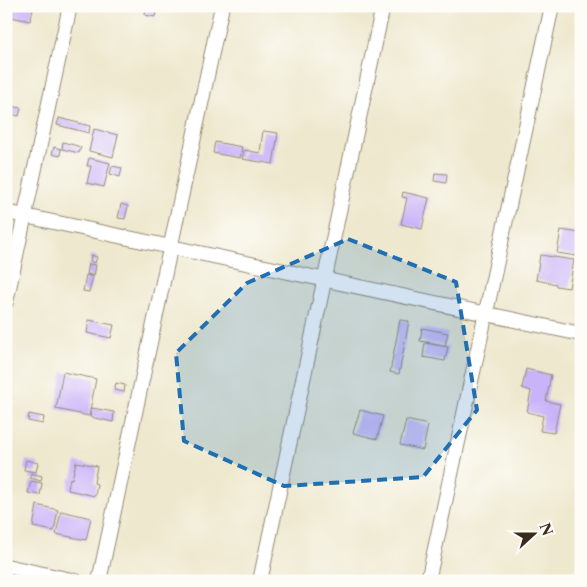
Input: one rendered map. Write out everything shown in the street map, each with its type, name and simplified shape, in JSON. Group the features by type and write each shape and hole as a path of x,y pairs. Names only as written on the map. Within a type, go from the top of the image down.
{"street":[{"path":"6,302 70,6"},
{"path":"99,581 222,6"},
{"path":"260,581 383,6"},
{"path":"428,581 552,6"},
{"path":"6,212 581,334"},
{"path":"6,566 76,581"}],"highlighted area":[{"path":"348,239 456,282 477,410 423,477 284,486 184,441 176,353 247,283"}],"building":[{"path":"6,6 34,6 30,21 6,16"},
{"path":"146,6 157,6 155,17 145,15"},
{"path":"6,105 21,108 19,116 6,113"},
{"path":"59,118 90,126 89,133 57,125"},
{"path":"94,129 118,135 113,157 89,151"},
{"path":"263,131 278,133 273,164 242,159 244,150 260,153"},
{"path":"63,142 81,147 79,153 62,149"},
{"path":"215,142 242,147 240,158 213,153"},
{"path":"54,147 61,149 60,156 52,154"},
{"path":"89,158 110,163 104,187 87,183 91,166 87,166"},
{"path":"112,166 122,168 120,177 110,174"},
{"path":"435,173 447,174 446,183 434,181"},
{"path":"403,192 429,198 422,229 401,224 407,198 402,197"},
{"path":"121,204 128,206 125,219 118,218"},
{"path":"561,230 580,233 577,256 557,253"},
{"path":"91,255 97,257 95,263 90,261"},
{"path":"540,255 574,260 569,288 536,280"},
{"path":"89,264 96,265 94,276 87,274"},
{"path":"86,275 93,277 89,292 83,291"},
{"path":"89,320 114,325 111,338 87,333"},
{"path":"400,320 409,321 399,374 390,372"},
{"path":"422,328 448,333 445,345 420,341"},
{"path":"425,343 448,347 445,361 423,357"},
{"path":"526,369 551,375 546,401 560,404 554,433 540,431 543,416 527,412 531,391 522,388"},
{"path":"63,372 96,379 89,416 56,409"},
{"path":"116,383 125,385 124,392 114,390"},
{"path":"92,408 114,412 113,422 90,417"},
{"path":"360,410 383,416 377,439 353,433"},
{"path":"29,414 44,417 43,424 28,421"},
{"path":"406,420 428,425 423,450 400,445"},
{"path":"26,460 38,463 36,472 24,470"},
{"path":"76,462 97,466 94,483 97,484 95,496 68,490"},
{"path":"31,473 42,476 41,481 30,478"},
{"path":"31,481 42,483 40,495 28,493"},
{"path":"37,505 58,510 54,531 33,527"},
{"path":"61,511 91,518 86,540 56,534"}]}
